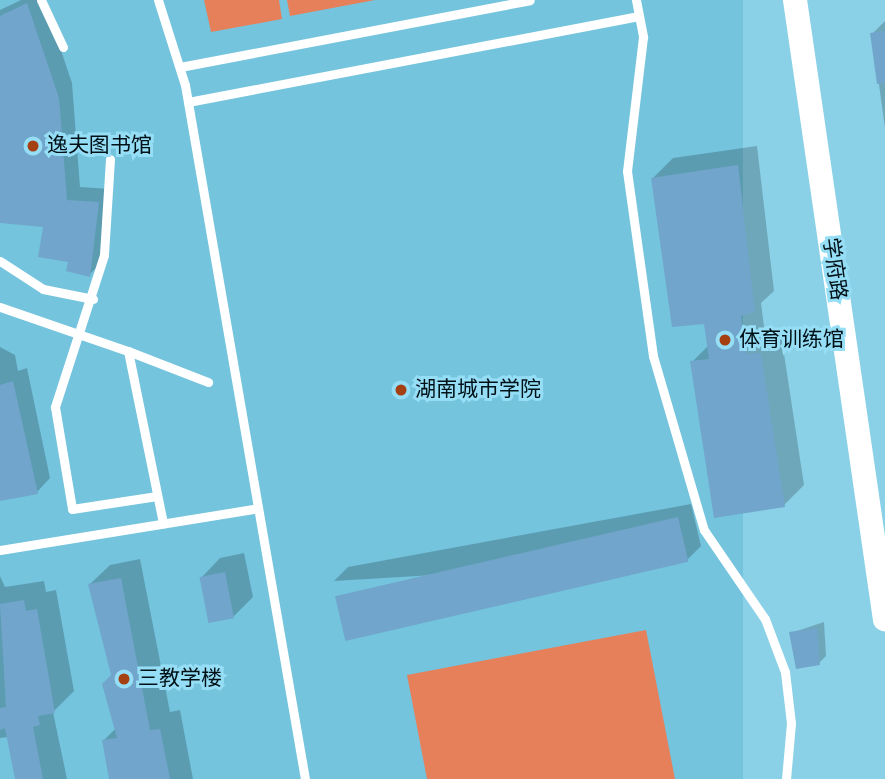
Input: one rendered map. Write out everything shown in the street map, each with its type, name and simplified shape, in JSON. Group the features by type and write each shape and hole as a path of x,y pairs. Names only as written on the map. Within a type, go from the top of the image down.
{"street":[{"name":"学府路","path":"795,0 885,620"}],"lane":[{"path":"41,0 63,47"},
{"path":"158,0 180,67 188,102 305,779"},
{"path":"180,67 530,0"},
{"path":"636,0 643,37 627,171 653,356 704,530 765,619 785,672 791,723 786,779"},
{"path":"188,102 639,16"},
{"path":"110,159 104,255 93,299 55,407 72,509 157,496"},
{"path":"0,261 43,289 93,299"},
{"path":"0,307 208,382"},
{"path":"128,351 163,523"},
{"path":"0,550 258,508"}],"shaded area":[{"name":"湖南城市学院","path":"0,0 743,0 743,779 0,779"},
{"path":"204,0 279,0 282,19 211,32"},
{"path":"287,0 375,0 290,16"},
{"path":"646,630 675,779 427,779 407,675"}],"building":[{"name":"逸夫图书馆","path":"27,3 59,98 67,200 99,202 90,277 66,271 68,262 38,257 43,227 0,223 0,16"},
{"path":"885,31 885,83 877,84 870,33"},
{"name":"体育训练馆","path":"738,165 755,312 741,316 746,354 761,353 785,507 714,518 690,361 709,359 704,324 672,327 651,178"},
{"path":"13,381 38,494 0,501 0,385"},
{"path":"678,517 688,562 345,641 335,596"},
{"path":"225,572 234,618 208,623 199,577"},
{"name":"三教学楼","path":"121,578 150,730 160,729 170,779 109,779 102,740 117,738 102,684 111,675 88,584"},
{"path":"24,600 26,611 37,609 55,713 38,716 40,725 33,727 43,779 15,779 5,728 0,730 0,708 6,707 0,604"},
{"path":"817,628 820,665 796,669 789,632"}],"place":[{"name":"逸夫图书馆","path":"33,146"},
{"name":"体育训练馆","path":"725,340"},
{"name":"湖南城市学院","path":"401,390"},
{"name":"三教学楼","path":"124,679"}]}
